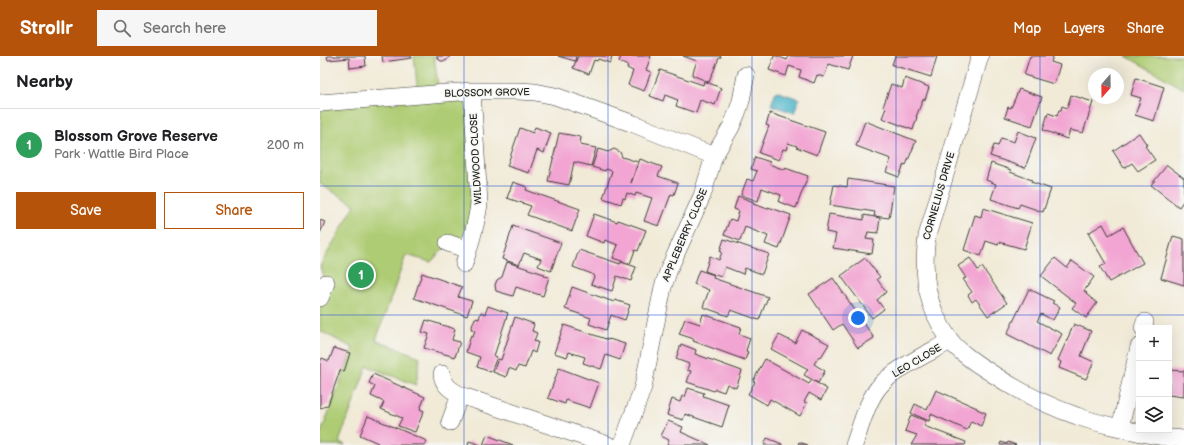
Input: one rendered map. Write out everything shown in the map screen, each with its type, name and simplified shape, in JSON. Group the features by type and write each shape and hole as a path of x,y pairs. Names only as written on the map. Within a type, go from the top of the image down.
{"street":[{"name":"CORNELIUS DRIVE","path":"980,56 927,236 924,267 932,309 950,341 973,362 996,377 1040,400 1078,417 1161,437 1184,439"},
{"name":"APPLEBERRY CLOSE","path":"622,445 643,387 668,269 702,196 714,156 731,127 737,113 746,75"},
{"name":"BLOSSOM GROVE","path":"320,103 472,91 535,92 556,96 634,124 714,156"},
{"name":"WILDWOOD CLOSE","path":"448,243 466,257 478,217 479,203 472,91"},
{"name":"LEO CLOSE","path":"854,445 872,397 878,388 900,370 950,341"},
{"path":"1120,428 1136,360"},
{"path":"442,374 445,384 460,395 608,445"},
{"path":"450,422 460,395"}],"green space":[{"path":"414,56 434,56 439,94 472,91 473,237 448,243 431,262 406,255 376,340 420,357 416,385 367,366 339,442 345,445 320,445 320,433 353,348 320,331 320,298 325,283 320,266 355,205 320,184 321,103 418,95"},
{"path":"1126,56 1184,56 1184,89"}],"water":[{"path":"776,91 799,99 794,113 771,105"}],"building":[{"path":"327,56 365,56 366,66 350,68 349,58 328,60"},
{"path":"382,56 411,56 412,58 383,62"},
{"path":"437,56 450,56 446,61 441,61 437,58"},
{"path":"558,56 576,56 575,61"},
{"path":"578,56 612,56 610,63 598,59 597,61 594,60 589,74 573,68"},
{"path":"621,56 651,56 646,70 651,72 644,91 628,85 633,71 627,68 628,66 619,62"},
{"path":"683,56 721,56 709,82 692,75 697,61"},
{"path":"774,56 787,60 788,56 853,56 848,70 829,64 824,77 817,75 814,83 799,77 801,70 789,66 786,76 769,70"},
{"path":"895,56 937,56 931,77 892,65"},
{"path":"1030,56 1053,56 1051,62 1060,65 1054,84 1024,75"},
{"path":"660,70 703,85 704,81 721,88 715,105 700,100 696,113 676,106 678,100 665,95 663,101 650,96"},
{"path":"905,78 929,87 925,100 923,99 916,117 913,130 882,118 886,108 883,107 891,84 902,88"},
{"path":"1136,78 1164,87 1154,121 1135,115 1141,98 1131,95"},
{"path":"1019,89 1042,97 1032,126 1005,117 1008,107 1011,108"},
{"path":"1071,95 1088,100 1088,104 1092,104 1083,133 1070,130 1067,139 1043,130 1048,113 1057,116 1062,106 1067,108"},
{"path":"770,113 825,132 817,155 788,143 786,150 783,149 779,160 759,153 769,126 766,125"},
{"path":"865,121 916,141 906,165 904,164 899,177 886,172 891,159 856,146"},
{"path":"535,127 551,133 544,153 537,150 529,173 507,166 520,128 533,133"},
{"path":"1018,131 1036,138 1025,168 990,156 994,145 998,146 1001,138 1014,142"},
{"path":"559,133 581,137 580,145 596,148 591,166 574,162 569,185 548,181"},
{"path":"1139,133 1147,145 1145,146 1155,160 1138,171 1132,163 1124,168 1113,151"},
{"path":"598,149 608,152 614,149 620,152 622,157 638,162 631,183 640,159 662,167 658,176 678,183 674,195 671,194 659,226 644,221 652,198 636,193 635,196 627,193 621,204 603,198 612,171 606,169 605,171 592,167"},
{"path":"755,157 770,162 769,164 785,170 785,168 808,176 796,208 779,202 781,195 762,188 758,201 741,195 747,179 753,181 757,171 751,169"},
{"path":"991,163 1011,170 1010,172 1032,180 1031,182 1051,189 1043,212 1020,204 1018,208 991,199 996,184 986,180"},
{"path":"1167,165 1184,178 1184,200 1179,207 1151,185"},
{"path":"848,179 894,186 889,218 874,216 875,212 830,205 834,185 847,187"},
{"path":"513,182 527,187 526,190 580,209 572,231 527,215 531,206 507,198"},
{"path":"738,196 754,202 753,204 768,209 768,207 791,215 779,249 765,244 768,236 745,227 740,241 724,235 730,219 736,221 739,211 734,209"},
{"path":"983,208 1032,223 1024,249 999,242 998,245 986,241 981,256 964,250 975,215 981,217"},
{"path":"594,214 617,222 618,220 646,230 638,251 635,250 630,264 613,258 618,245 605,240 604,243 586,236"},
{"path":"829,214 864,220 864,215 880,218 878,233 868,232 866,239 874,240 872,254 833,248 836,234 826,232"},
{"path":"320,220 325,222 320,233"},
{"path":"1103,224 1109,235 1123,227 1143,263 1109,282 1100,267 1106,264 1088,233"},
{"path":"513,226 561,243 551,271 538,266 541,259 524,253 519,265 502,259"},
{"path":"1173,236 1184,239 1184,285 1161,278"},
{"path":"724,239 769,254 762,274 745,268 743,274 725,267 721,277 705,271 710,256 719,260"},
{"path":"579,250 620,264 621,262 636,267 631,281 617,276 612,291 591,284 594,277 592,274 573,267"},
{"path":"865,258 880,277 877,279 886,292 877,300 884,309 872,318 841,276"},
{"path":"970,258 978,270 982,267 1007,303 988,316 976,299 972,302 968,295 972,292 963,279 966,278 958,266"},
{"path":"1055,258 1067,268 1072,261 1094,277 1084,291 1097,303 1086,318 1072,308 1076,303 1041,276"},
{"path":"507,262 549,277 543,296 516,287 513,296 496,291 495,285 497,280 502,277"},
{"path":"699,270 714,275 713,278 768,297 759,320 731,310 728,316 703,307 709,290 694,284"},
{"path":"422,273 462,287 458,297 472,301 467,316 414,298"},
{"path":"833,278 874,338 858,348 842,324 833,330 809,294"},
{"path":"572,287 614,302 615,300 630,305 625,320 611,315 606,330 589,324 591,318 565,309"},
{"path":"1029,289 1054,301 1052,303 1060,307 1053,320 1041,314 1037,321 1062,334 1050,356 1007,334"},
{"path":"488,306 508,313 494,356 497,357 491,372 477,367 480,357 466,352 471,335 473,336 475,330 471,329 475,318 479,319 481,312 485,314"},
{"path":"703,314 741,327 739,334 750,338 745,360 693,341 694,339 679,334 685,319 700,324"},
{"path":"515,317 534,324 532,331 537,333 534,341 538,342 535,353 531,351 525,368 518,366 516,371 509,368 506,377 493,372 498,359 501,360"},
{"path":"426,320 455,329 452,340 460,342 455,357 424,348 429,334 422,332"},
{"path":"1074,324 1091,331 1081,356 1094,362 1086,379 1059,368 1061,362 1058,360"},
{"path":"564,325 625,344 620,360 606,355 601,369 583,363 585,357 569,352 567,357 554,353"},
{"path":"802,330 829,344 821,357 819,356 814,364 825,371 818,383 804,375 808,369 771,349 779,335 795,343"},
{"path":"681,344 696,350 695,354 742,371 736,388 727,384 724,392 715,389 714,391 687,382 691,371 687,370 689,364 676,359"},
{"path":"334,348 350,353 344,372 340,370 328,405 321,408 320,362 322,358 329,361"},
{"path":"765,359 809,384 812,380 827,389 821,400 809,393 804,402 807,403 800,416 770,399 767,405 748,394"},
{"path":"559,368 599,383 590,408 566,400 565,404 548,398"},
{"path":"1172,370 1184,371 1184,397 1172,395"},
{"path":"373,374 425,397 420,409 424,411 415,432 398,426 402,418 381,409 384,402 371,396 375,386 369,383"},
{"path":"688,388 704,393 703,396 729,405 722,427 685,414 683,420 667,415 672,399 680,402 682,396 685,397"},
{"path":"936,390 986,413 981,426 971,421 967,430 931,414 929,421 911,413 915,404 927,410"},
{"path":"911,415 926,421 924,426 966,442 965,445 911,445 917,435 905,431"},
{"path":"368,416 427,441 425,445 377,445 378,443 360,435"},
{"path":"668,421 683,427 681,432 710,445 667,445 669,440 661,436"},
{"path":"487,435 513,445 483,445"},
{"path":"767,438 782,444 782,445 764,445"},
{"path":"469,441 481,445 468,445"},
{"path":"799,442 808,445 798,445"},
{"path":"1001,442 1007,444 1008,442 1016,445 1000,445"}],"place":[{"name":"Blossom Grove Reserve","path":"361,275"}]}
